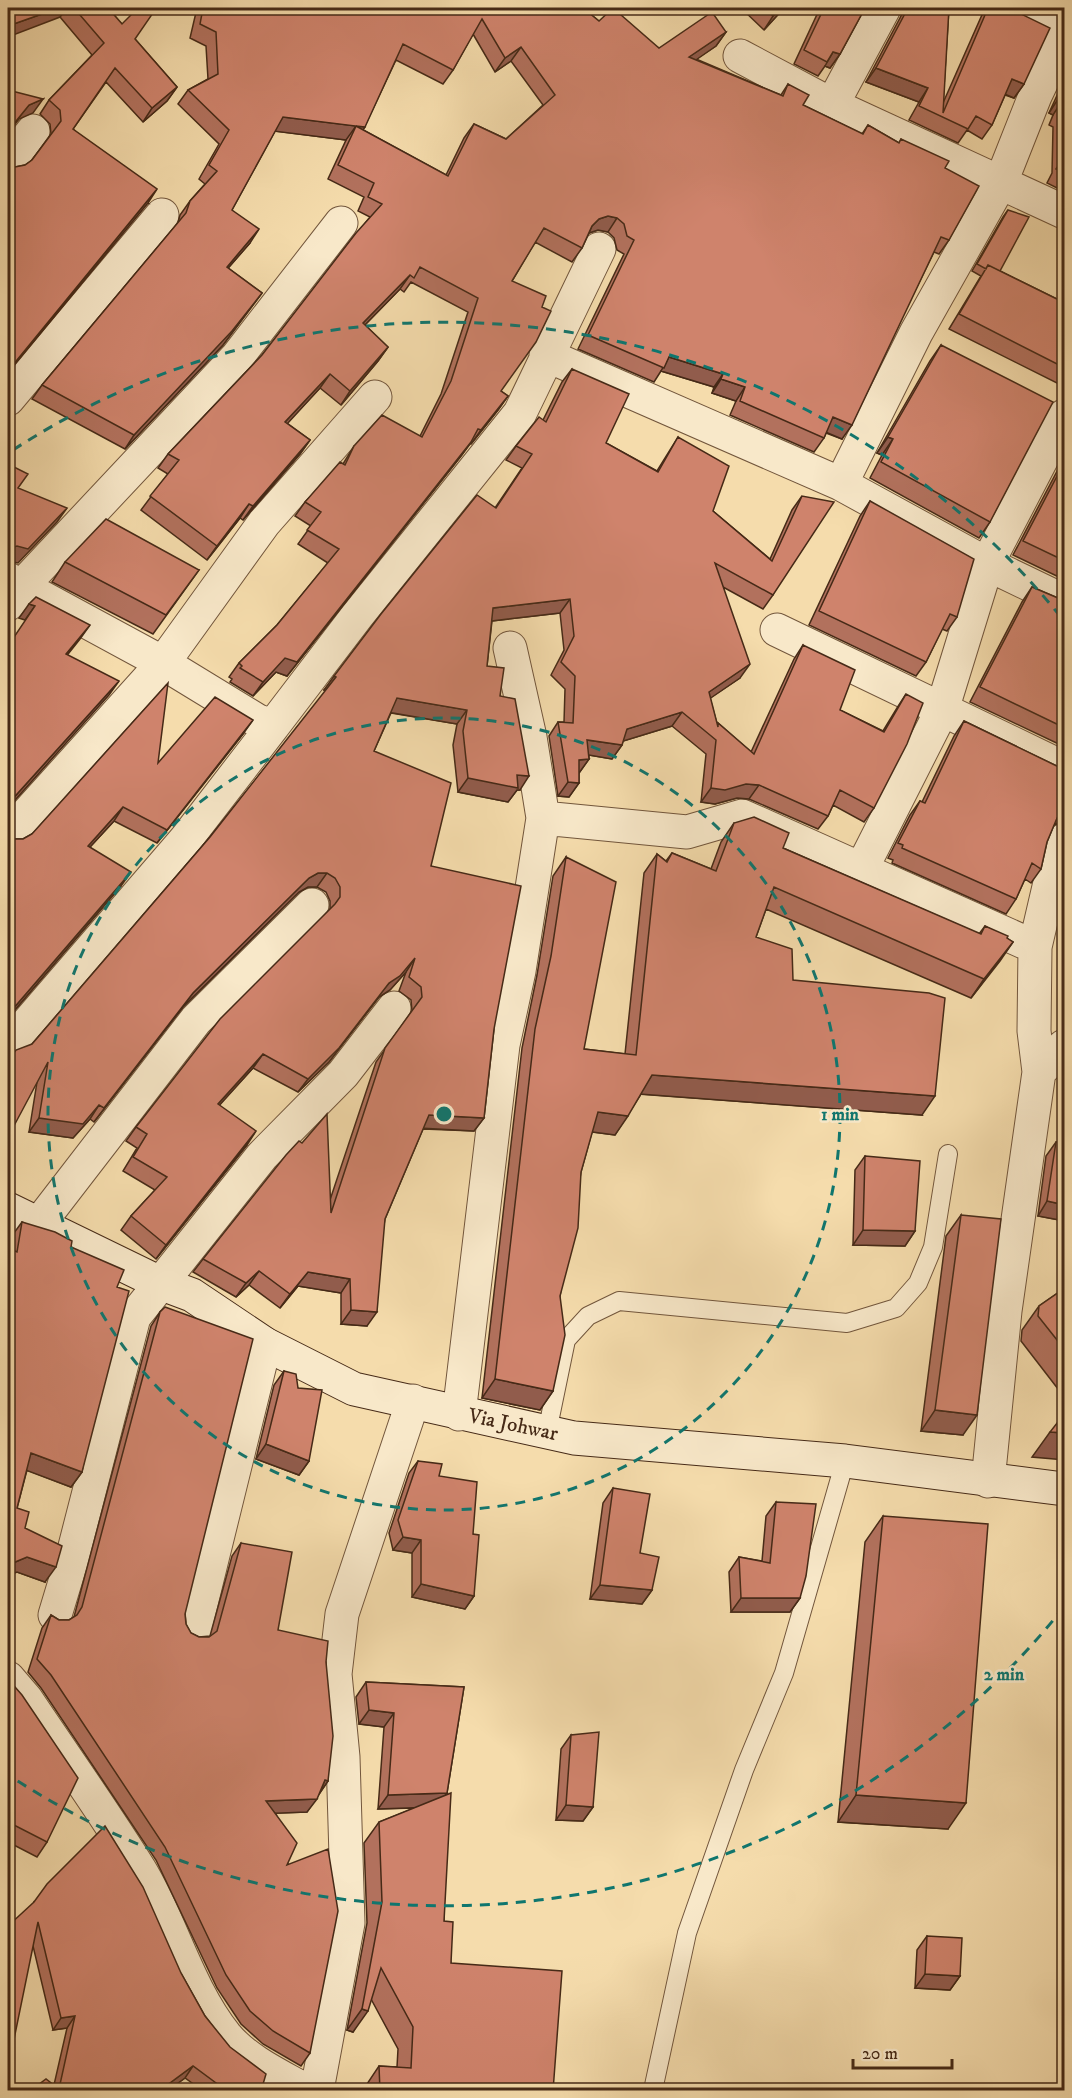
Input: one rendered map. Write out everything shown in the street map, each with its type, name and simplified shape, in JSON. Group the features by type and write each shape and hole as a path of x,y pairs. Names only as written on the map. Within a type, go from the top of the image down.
{"street":[{"path":"832,105 884,8"},
{"path":"841,484 916,333 1001,182 1035,96 1065,34 1014,8"},
{"path":"740,56 832,105 1065,212"},
{"path":"8,162 33,131"},
{"path":"8,399 162,215"},
{"path":"273,726 258,721 163,663 13,589 237,357 341,223"},
{"path":"8,1046 186,839 357,616 520,413 599,249"},
{"path":"916,333 947,350"},
{"path":"546,355 841,484 987,564 1065,601"},
{"path":"8,835 163,663 264,524 375,398"},
{"path":"862,868 942,710 987,564 1057,408"},
{"path":"777,630 1065,768"},
{"path":"459,1414 503,1045 519,971 543,818 530,737 510,648"},
{"path":"543,818 687,832 742,816 1035,947"},
{"path":"988,1481 1005,1311 1039,1072 1034,1031 1035,947 1055,861 1065,840"},
{"path":"38,1225 196,1020 312,905"},
{"path":"55,1615 71,1562 134,1317 262,1156 343,1074 394,1008"},
{"path":"1039,1072 1065,1046"},
{"name":"Via Johwar","path":"8,1209 160,1283 192,1295 265,1344 354,1389 574,1438 845,1461 1065,1490"},
{"path":"194,1632 265,1344"},
{"path":"317,2091 348,1923 343,1757 335,1674 342,1614 413,1401"},
{"path":"8,1678 26,1699 141,1872 171,1929 199,1995 227,2038 260,2065 305,2091"}],"lane":[{"path":"547,1432 566,1340 588,1316 618,1301 847,1323 896,1308 918,1283 933,1247 948,1154"},
{"path":"653,2091 687,1933 744,1770 784,1673 845,1461"}],"building":[{"path":"8,8 59,8 8,26"},
{"path":"74,8 108,8 122,24 138,8 147,8 153,13 135,39 177,87 152,108 115,68 73,129 157,189 8,371 8,163 15,167 25,165 32,160 61,121 60,110 49,100 104,43"},
{"path":"203,8 583,8 599,21 613,8 659,48 712,12 726,32 689,57 783,96 788,84 809,95 803,105 863,134 868,125 899,143 901,139 949,161 945,168 979,186 949,240 941,237 852,425 833,417 824,438 740,401 745,387 721,379 723,374 669,357 664,368 588,335 634,240 627,236 624,224 617,218 608,216 599,219 592,226 582,248 544,228 512,281 546,296 542,307 551,311 536,342 501,391 508,396 481,430 478,429 471,442 297,662 285,658 263,682 240,668 242,666 239,663 277,625 339,549 307,530 321,512 305,502 340,462 345,465 354,446 382,415 422,437 451,381 478,298 420,267 414,278 410,275 363,323 388,347 350,391 330,374 285,422 310,440 253,506 249,504 217,546 150,496 179,460 168,454 262,355 356,233 382,204 368,197 374,183 338,165 356,126 283,117 232,210 259,229 227,267 262,293 232,331 134,435 42,385 186,213 190,201 217,171 209,165 229,130 188,90 218,74 216,32 200,24","holes":["482,19 505,58 521,47 555,95 506,139 474,124 448,176 356,126 365,127 403,44 453,70"]},
{"path":"765,8 781,8 773,16"},
{"path":"824,8 865,8 840,54 833,52 827,62 804,50"},
{"path":"908,8 949,8 943,113 988,8 1012,8 1050,28 1024,84 1012,79 992,125 976,116 968,129 919,106 928,88 876,68"},
{"path":"1065,85 1065,173 1056,169 1062,160 1063,113 1059,111 1062,101 1058,99"},
{"path":"8,90 43,99 29,105 8,131"},
{"path":"1008,210 1029,217 1000,271 988,265 986,269 977,264"},
{"path":"988,265 1065,303 1065,368 959,314"},
{"path":"941,345 1053,402 990,522 881,462 893,439 888,437"},
{"path":"572,369 629,394 606,443 658,472 678,437 729,466 713,511 772,561 802,496 834,502 773,595 715,563 750,664 709,692 718,727 718,723 754,754 803,645 855,670 840,710 884,732 906,694 923,703 907,744 874,808 840,790 828,816 759,785 746,784 725,790 711,788 716,740 682,712 627,729 622,745 587,740 589,759 579,760 579,783 568,782 558,722 573,723 575,676 561,662 574,636 570,599 493,608 487,666 504,668 500,696 515,699 529,776 517,775 518,788 468,778 463,731 467,710 397,698 374,751 451,783 431,866 521,886 494,1029 484,1118 429,1115 385,1219 377,1312 351,1310 350,1279 308,1272 290,1294 259,1271 246,1283 203,1259 286,1155 299,1141 302,1143 327,1114 331,1213 385,1048 422,997 421,987 409,977 415,958 400,976 389,983 339,1048 308,1079 263,1054 218,1104 256,1131 166,1245 131,1216 167,1177 133,1157 147,1134 136,1127 220,1019 335,904 340,897 340,887 335,878 327,873 318,873 309,878 193,993 104,1108 99,1105 83,1124 39,1118 48,1062 8,1137 8,1061 16,1050 32,1044 210,837 336,677 334,676 381,614 477,495 496,508 532,454 516,446 539,417 546,422"},
{"path":"1065,461 1065,561 1023,541"},
{"path":"8,464 28,474 18,488 67,508 28,549 17,546 8,549"},
{"path":"870,501 974,559 957,617 950,614 926,662 819,611"},
{"path":"106,519 199,570 166,615 65,562"},
{"path":"1032,587 1065,601 1065,728 980,687"},
{"path":"36,597 90,625 66,654 119,681 8,804 8,646 35,606 29,604"},
{"path":"168,683 158,763 215,697 253,720 167,830 123,807 88,846 131,872 12,1010 8,1007 8,836 13,839 23,839 32,834"},
{"path":"964,721 1065,770 1065,810 1057,818 1047,842 1041,869 1032,863 1016,899 902,848 903,845 898,843 920,801 925,803"},
{"path":"754,817 789,833 783,848 981,934 985,926 1008,936 1007,938 1013,942 984,979 774,887 756,937 792,949 793,980 929,993 945,998 935,1096 652,1075 628,1116 598,1112 581,1172 578,1228 560,1296 565,1335 553,1391 495,1379 535,1029 551,956 566,857 616,882 584,1049 636,1055 657,854 667,862 672,853 716,871 734,823"},
{"path":"1056,1142 1065,1143 1065,1205 1047,1201"},
{"path":"865,1156 920,1161 915,1231 863,1230"},
{"path":"961,1215 1001,1219 977,1415 935,1410"},
{"path":"22,1222 55,1232 72,1241 71,1247 124,1270 117,1287 129,1291 82,1472 31,1453 17,1508 29,1512 25,1528 62,1546 56,1567 27,1557 8,1565 8,1248 17,1252"},
{"path":"1065,1288 1065,1350 1038,1316 1039,1306"},
{"path":"165,1307 253,1339 185,1614 186,1624 191,1633 199,1637 209,1637 217,1631 241,1543 292,1552 278,1630 328,1641 326,1662 333,1736 328,1781 325,1780 317,1799 266,1801 297,1843 287,1865 328,1849 338,1911 310,2053 273,2031 250,2011 226,1975 165,1847 51,1675 37,1659 51,1615 59,1620 69,1620 77,1615 82,1607 160,1312"},
{"path":"284,1371 296,1374 298,1388 322,1390 309,1461 266,1444"},
{"path":"1065,1413 1065,1433 1050,1432"},
{"path":"418,1461 442,1464 439,1476 477,1482 473,1534 479,1535 474,1596 421,1584 421,1540 403,1537 398,1520"},
{"path":"613,1488 650,1494 640,1553 659,1557 652,1590 600,1585"},
{"path":"776,1502 816,1504 806,1576 800,1598 741,1598 739,1557 770,1563"},
{"path":"883,1516 988,1524 966,1803 856,1795"},
{"path":"8,1679 22,1695 78,1778 47,1842 8,1822"},
{"path":"366,1682 464,1687 447,1793 388,1795 394,1713 369,1710"},
{"path":"599,1732 593,1807 566,1805 571,1735"},
{"path":"451,1793 444,1921 453,1922 451,1963 562,1971 553,2091 380,2091 379,2066 411,2068 413,2027 381,1968 368,2011 362,2009 382,1902 379,1822"},
{"path":"105,1826 143,1887 181,1973 205,2016 230,2047 266,2074 261,2091 227,2091 193,2066 159,2091 30,2091 46,2079 59,2089 75,2016 61,2018 38,1922 11,2054 8,2053 8,1926 34,1902 47,1884"},
{"path":"927,1936 962,1938 960,1976 925,1974"}]}
